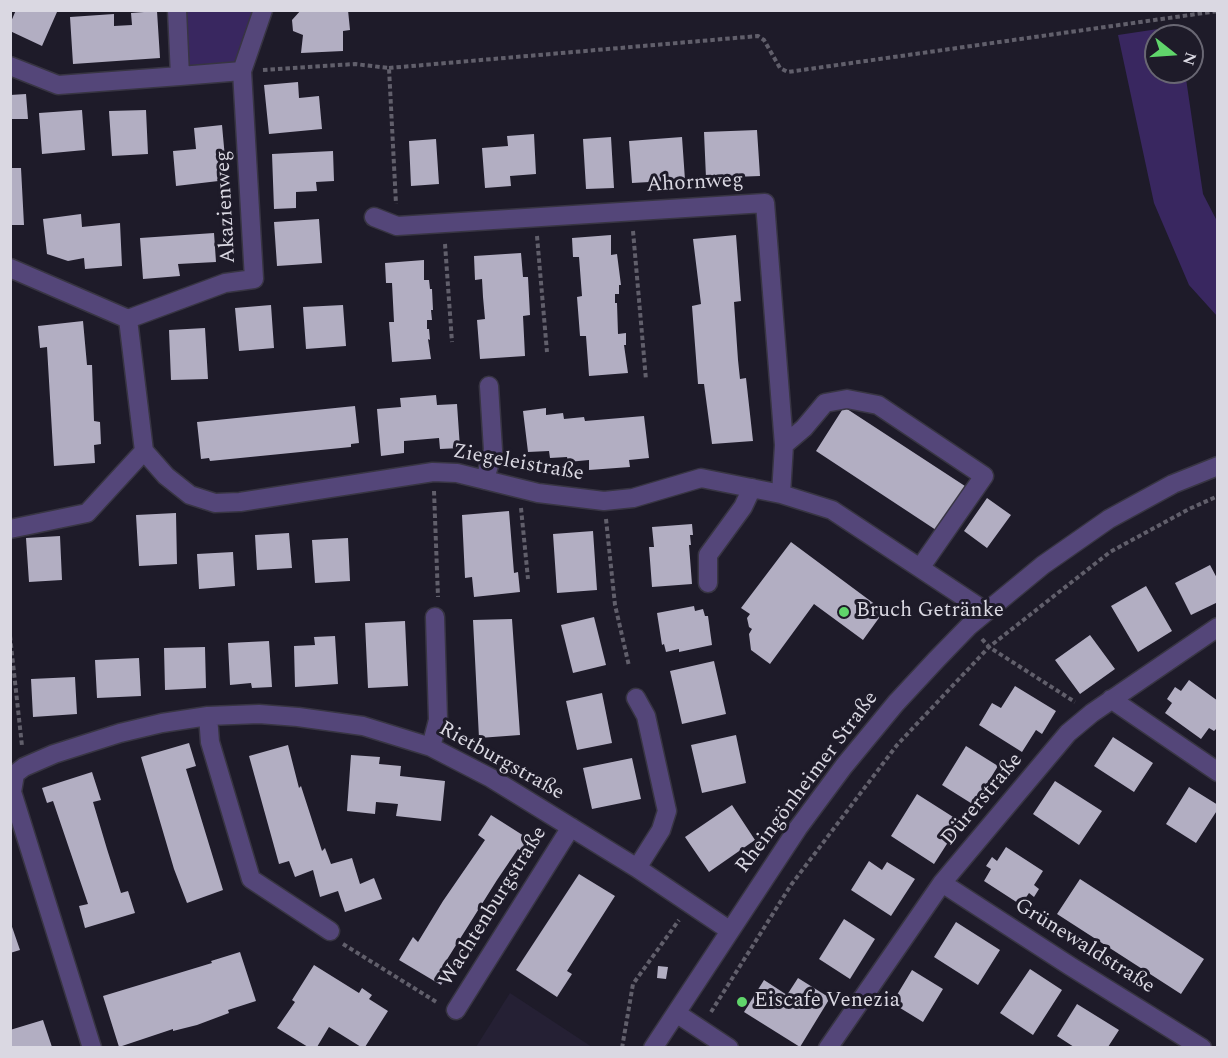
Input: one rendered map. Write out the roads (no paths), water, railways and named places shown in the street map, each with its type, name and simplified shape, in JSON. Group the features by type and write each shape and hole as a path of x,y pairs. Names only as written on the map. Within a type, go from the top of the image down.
{"street":[{"path":"177,10 180,76"},
{"name":"Akazienweg","path":"128,319 225,283 254,279 242,71 263,10"},
{"path":"10,66 58,85 242,71"},
{"name":"Ahornweg","path":"374,217 397,226 765,203 784,445 781,494"},
{"path":"10,268 128,319 144,451 87,513 10,529"},
{"path":"485,480 493,450 489,386"},
{"path":"784,445 804,428 825,403 847,399 878,405 984,476 920,568"},
{"name":"Ziegeleistraße","path":"144,451 166,476 190,495 215,503 240,502 433,472 457,473 519,489 604,501 633,498 701,478 781,494 832,510 986,611"},
{"name":"Rheingönheimer Straße","path":"653,1047 798,828 844,765 896,703 969,626 1043,564 1109,519 1173,484 1218,466"},
{"path":"708,583 708,555 743,507 752,488"},
{"path":"431,747 438,720 435,617"},
{"name":"Dürerstraße","path":"828,1047 942,883 1068,733 1111,699 1218,627"},
{"path":"636,698 646,716 667,811 661,830 637,868"},
{"path":"1111,699 1218,772"},
{"name":"Rietburgstraße","path":"18,840 12,792 15,774 24,766 120,733 162,723 208,716 259,714 298,717 363,726 431,747 491,778 571,827 729,930"},
{"path":"208,716 210,742 251,879 330,931"},
{"name":"Wachtenburgstraße","path":"456,1010 571,827"},
{"path":"18,840 92,1047"},
{"name":"Grünewaldstraße","path":"942,883 1070,966 1202,1047"},
{"path":"676,1013 729,1047"}],"place":[{"name":"Bruch Getränke","path":"844,612"},
{"name":"Eiscafe Venezia","path":"742,1002"}]}
